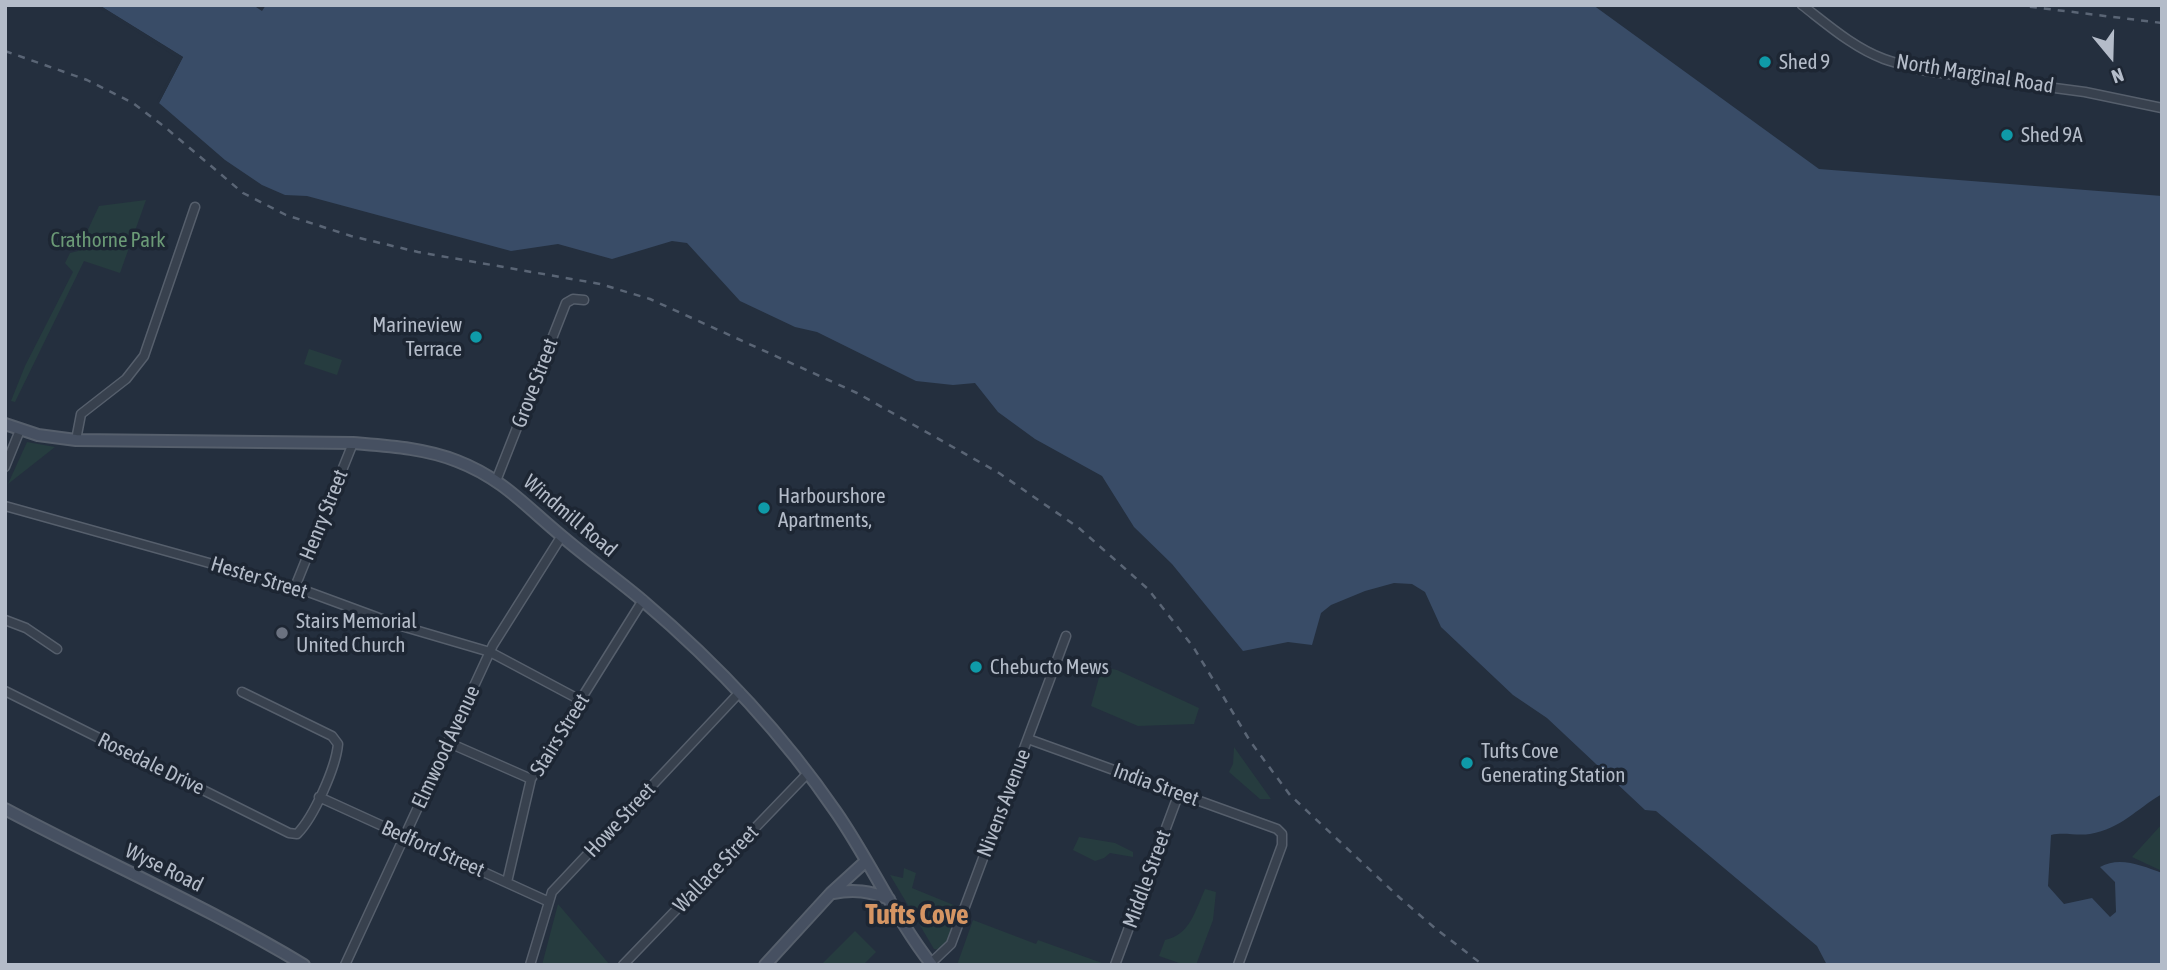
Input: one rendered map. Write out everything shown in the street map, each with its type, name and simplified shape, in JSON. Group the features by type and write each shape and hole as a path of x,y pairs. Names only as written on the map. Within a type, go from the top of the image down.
{"main road":[{"name":"Windmill Road","path":"5,424 59,439 76,440 353,443 426,452 458,461 496,481 534,510 561,537 643,600 740,692 808,773 837,814 931,964"},
{"name":"Wyse Road","path":"5,808 220,916 304,965"},
{"path":"765,965 831,893 866,861"},
{"path":"831,893 849,890 872,892 889,900"}],"street":[{"name":"North Marginal Road","path":"1802,5 1857,46 1903,65 1926,71 2085,92 2162,108"},
{"path":"76,440 81,414 126,379 144,356 195,207"},
{"name":"Grove Street","path":"496,481 566,303 573,299 584,300"},
{"path":"5,467 20,430"},
{"name":"Henry Street","path":"295,587 353,443"},
{"name":"Hester Street","path":"5,506 295,587 398,625 490,652 582,701"},
{"name":"Elmwood Avenue","path":"345,965 490,652 561,537"},
{"name":"Stairs Street","path":"507,882 531,779 643,600"},
{"path":"5,620 26,628 57,649"},
{"name":"Nivens Avenue","path":"931,964 951,944 1066,636"},
{"name":"Rosedale Drive","path":"5,691 289,833 297,834 319,797"},
{"path":"242,692 332,737 338,744 319,797"},
{"name":"Howe Street","path":"530,965 547,901 552,892 740,692"},
{"name":"India Street","path":"1028,738 1277,829 1282,834 1282,845 1238,965"},
{"path":"447,742 531,779"},
{"name":"Wallace Street","path":"623,965 808,773"},
{"name":"Middle Street","path":"1115,965 1179,793"},
{"name":"Bedford Street","path":"319,797 547,901"}],"green space":[{"name":"Crathorne Park","path":"146,200 120,273 84,261 15,402 11,401 25,366 73,272 65,263 70,253 78,251 99,206"},
{"path":"309,349 342,360 337,375 304,364"},
{"path":"27,442 55,447 8,484"},
{"path":"1102,667 1117,670 1199,708 1194,724 1138,726 1091,706"},
{"path":"1234,747 1271,799 1260,799 1229,772 1233,764"},
{"path":"2162,824 2162,871 2132,857"},
{"path":"1079,837 1115,843 1133,852 1133,857 1110,853 1095,861 1073,850"},
{"path":"904,868 916,873 912,888 961,908 949,941 940,950 934,949 890,875 903,878"},
{"path":"1205,889 1216,892 1213,920 1196,965 1185,965 1159,956 1165,940 1180,933 1191,921"},
{"path":"558,904 610,965 542,965"},
{"path":"973,920 1036,944 1038,940 1102,963 957,965"},
{"path":"855,931 876,952 863,965 821,965"}],"water":[{"path":"99,5 253,5 262,11 266,5 1593,5 1819,169 2162,196 2162,794 2120,823 2101,831 2051,835 2048,886 2064,904 2092,898 2110,917 2116,912 2115,882 2100,867 2123,862 2162,873 2162,965 1827,965 1817,946 1656,811 1645,810 1547,718 1513,695 1441,627 1425,592 1412,584 1394,583 1331,605 1321,613 1312,645 1288,642 1243,651 1172,564 1134,527 1102,476 1035,439 998,412 975,383 953,385 916,381 817,332 795,327 740,301 687,243 672,241 612,259 558,244 511,251 307,196 285,195 262,185 225,160 159,103 183,57"}],"pier":[{"path":"95,5 183,57 159,103 157,101 179,59"}],"railway":[{"path":"2016,5 2162,23"},
{"path":"5,51 87,80 133,103 243,193 286,215 351,236 418,252 600,284 650,299 857,393 999,473 1079,528 1148,589 1194,648 1250,741 1290,795 1400,898 1483,965"}],"place":[{"name":"Shed 9","path":"1765,62"},
{"name":"Shed 9A","path":"2007,135"},
{"name":"Marineview Terrace","path":"476,337"},
{"name":"Harbourshore Apartments,","path":"764,508"},
{"name":"Stairs Memorial United Church","path":"282,633"},
{"name":"Chebucto Mews","path":"976,667"},
{"name":"Tufts Cove Generating Station","path":"1467,763"}],"district":[{"name":"Tufts Cove","path":"917,915"}]}
